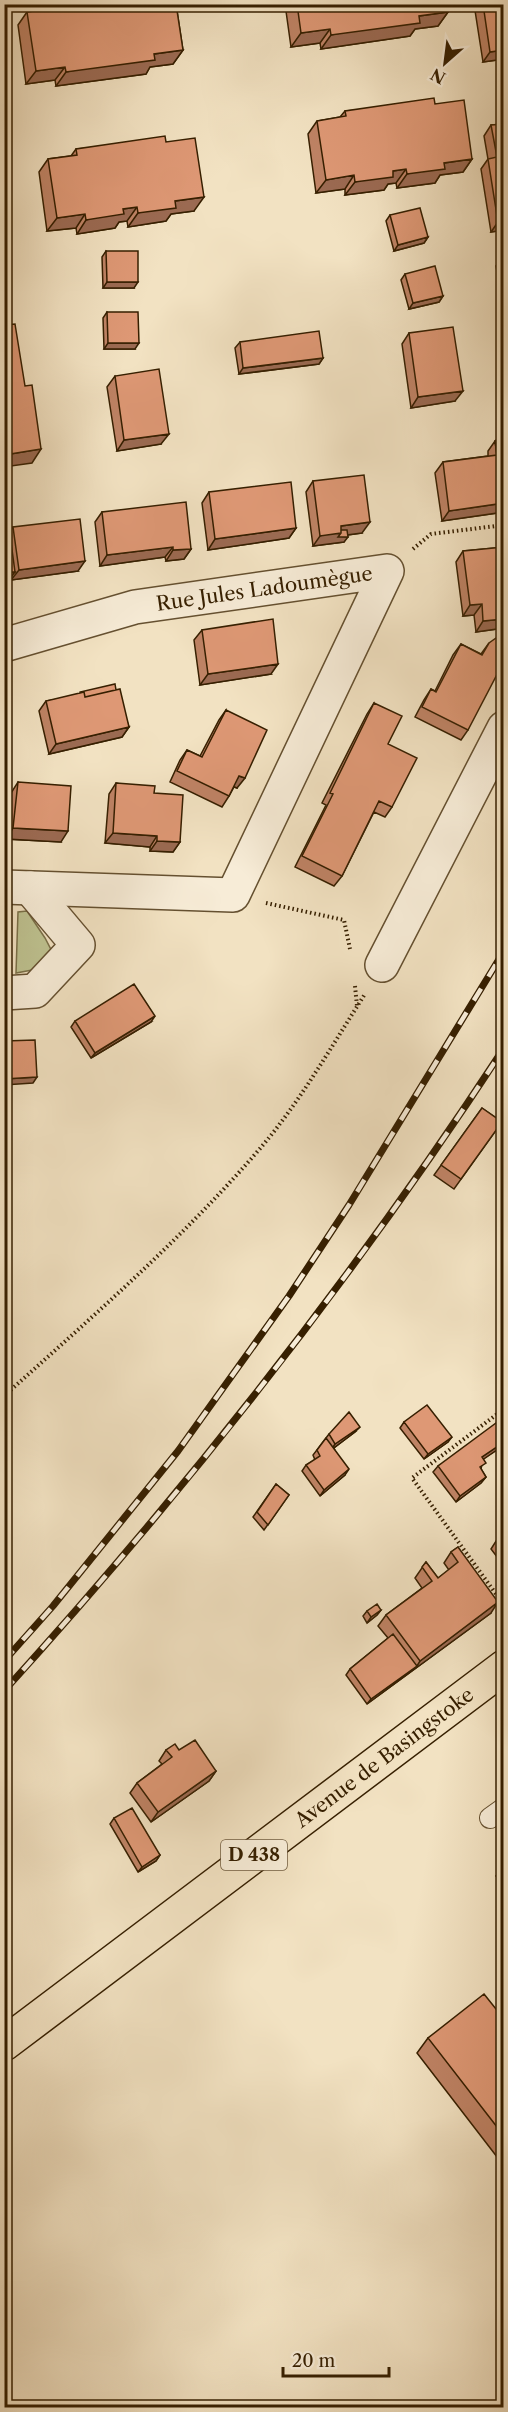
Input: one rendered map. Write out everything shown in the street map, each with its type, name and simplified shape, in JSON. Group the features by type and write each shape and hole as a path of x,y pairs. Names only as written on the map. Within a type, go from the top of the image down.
{"main road":[{"name":"Avenue de Basingstoke","path":"4,2044 504,1667"}],"street":[{"name":"Rue Jules Ladoumègue","path":"4,645 135,607 387,571"},
{"name":"Rue Jules Ladoumègue","path":"233,895 387,571"},
{"path":"382,965 504,728"},
{"path":"17,887 233,895"},
{"path":"4,993 35,991 78,945 17,887"}],"path":[{"path":"387,571 430,534 504,525"},
{"path":"233,895 344,920 350,952"},
{"path":"4,1396 166,1250 259,1150 320,1066 382,965"},
{"path":"355,985 357,1006"},
{"path":"504,1409 412,1478 504,1605"}],"green space":[{"path":"27,911 59,965 16,973 18,912"}],"building":[{"path":"56,4 176,4 183,50 154,54 155,60 66,72 65,67 36,71 27,12 56,8"},
{"path":"297,4 447,4 448,12 419,16 420,23 331,35 330,29 301,33"},
{"path":"483,4 504,4 504,50 490,52"},
{"path":"434,98 435,104 464,100 472,159 444,163 445,169 407,174 406,169 393,171 393,177 355,182 354,175 326,180 317,121 346,116 345,111"},
{"path":"504,124 504,221 498,222 488,159 497,157 491,125"},
{"path":"165,136 166,142 195,138 204,197 175,201 176,208 138,213 137,207 123,209 124,214 86,220 85,214 57,218 48,159 77,155 76,149"},
{"path":"420,208 428,237 398,245 390,215"},
{"path":"106,251 138,251 138,282 107,282"},
{"path":"4,254 10,289 4,290"},
{"path":"435,266 443,296 413,303 405,274"},
{"path":"107,312 138,312 139,343 108,343"},
{"path":"15,324 25,386 32,385 41,449 4,455 4,325"},
{"path":"453,327 463,391 418,397 409,333"},
{"path":"319,331 323,358 243,368 240,342"},
{"path":"159,369 169,434 124,440 115,376"},
{"path":"504,440 504,503 449,511 443,462 497,455 495,441"},
{"path":"364,475 370,522 341,526 341,533 320,536 313,481"},
{"path":"291,482 296,528 215,539 209,492"},
{"path":"186,502 191,549 173,550 173,547 107,555 102,512"},
{"path":"80,519 85,561 19,570 13,527"},
{"path":"341,530 347,530 348,537 338,537"},
{"path":"4,535 10,535 15,572 4,572"},
{"path":"504,547 504,619 483,621 482,604 470,605 463,551"},
{"path":"273,619 278,664 208,674 202,630"},
{"path":"496,638 504,641 504,661 468,730 422,707 431,689 436,692 461,644 482,655 489,643"},
{"path":"115,684 116,690 85,697 84,692 80,693 80,692"},
{"path":"120,689 129,727 56,744 46,701 84,692 85,697"},
{"path":"374,703 402,716 388,744 417,758 392,807 379,801 342,876 302,856"},
{"path":"226,710 267,730 245,778 239,776 229,796 177,771 187,750 202,757"},
{"path":"18,782 71,786 68,831 13,828"},
{"path":"116,783 155,786 154,793 183,795 180,842 157,841 157,836 113,833"},
{"path":"134,984 155,1016 95,1053 75,1021"},
{"path":"35,1040 37,1077 4,1079 4,1041"},
{"path":"482,1108 502,1122 461,1179 441,1165"},
{"path":"427,1405 452,1437 428,1454 404,1422"},
{"path":"349,1412 360,1427 335,1444 329,1434"},
{"path":"496,1423 504,1433 504,1442 482,1457 486,1463 480,1467 486,1477 460,1496 438,1466"},
{"path":"326,1438 349,1469 324,1490 306,1465 320,1456 317,1450"},
{"path":"276,1484 289,1495 268,1525 257,1512"},
{"path":"504,1534 504,1546 498,1538"},
{"path":"458,1547 498,1602 420,1661 386,1615 432,1581 422,1567 426,1562 438,1578 458,1562 451,1552"},
{"path":"377,1604 381,1610 371,1617 367,1611"},
{"path":"393,1634 417,1666 371,1699 350,1669"},
{"path":"195,1740 216,1771 158,1812 137,1783 172,1757 166,1750 175,1744 179,1750"},
{"path":"132,1808 160,1855 142,1867 114,1818"},
{"path":"484,1994 504,2019 504,2136 428,2038"}],"railway":[{"path":"4,1661 53,1606 178,1451 289,1296 349,1205 504,951"},
{"path":"4,1691 138,1537 267,1379 389,1216 504,1048"}]}
